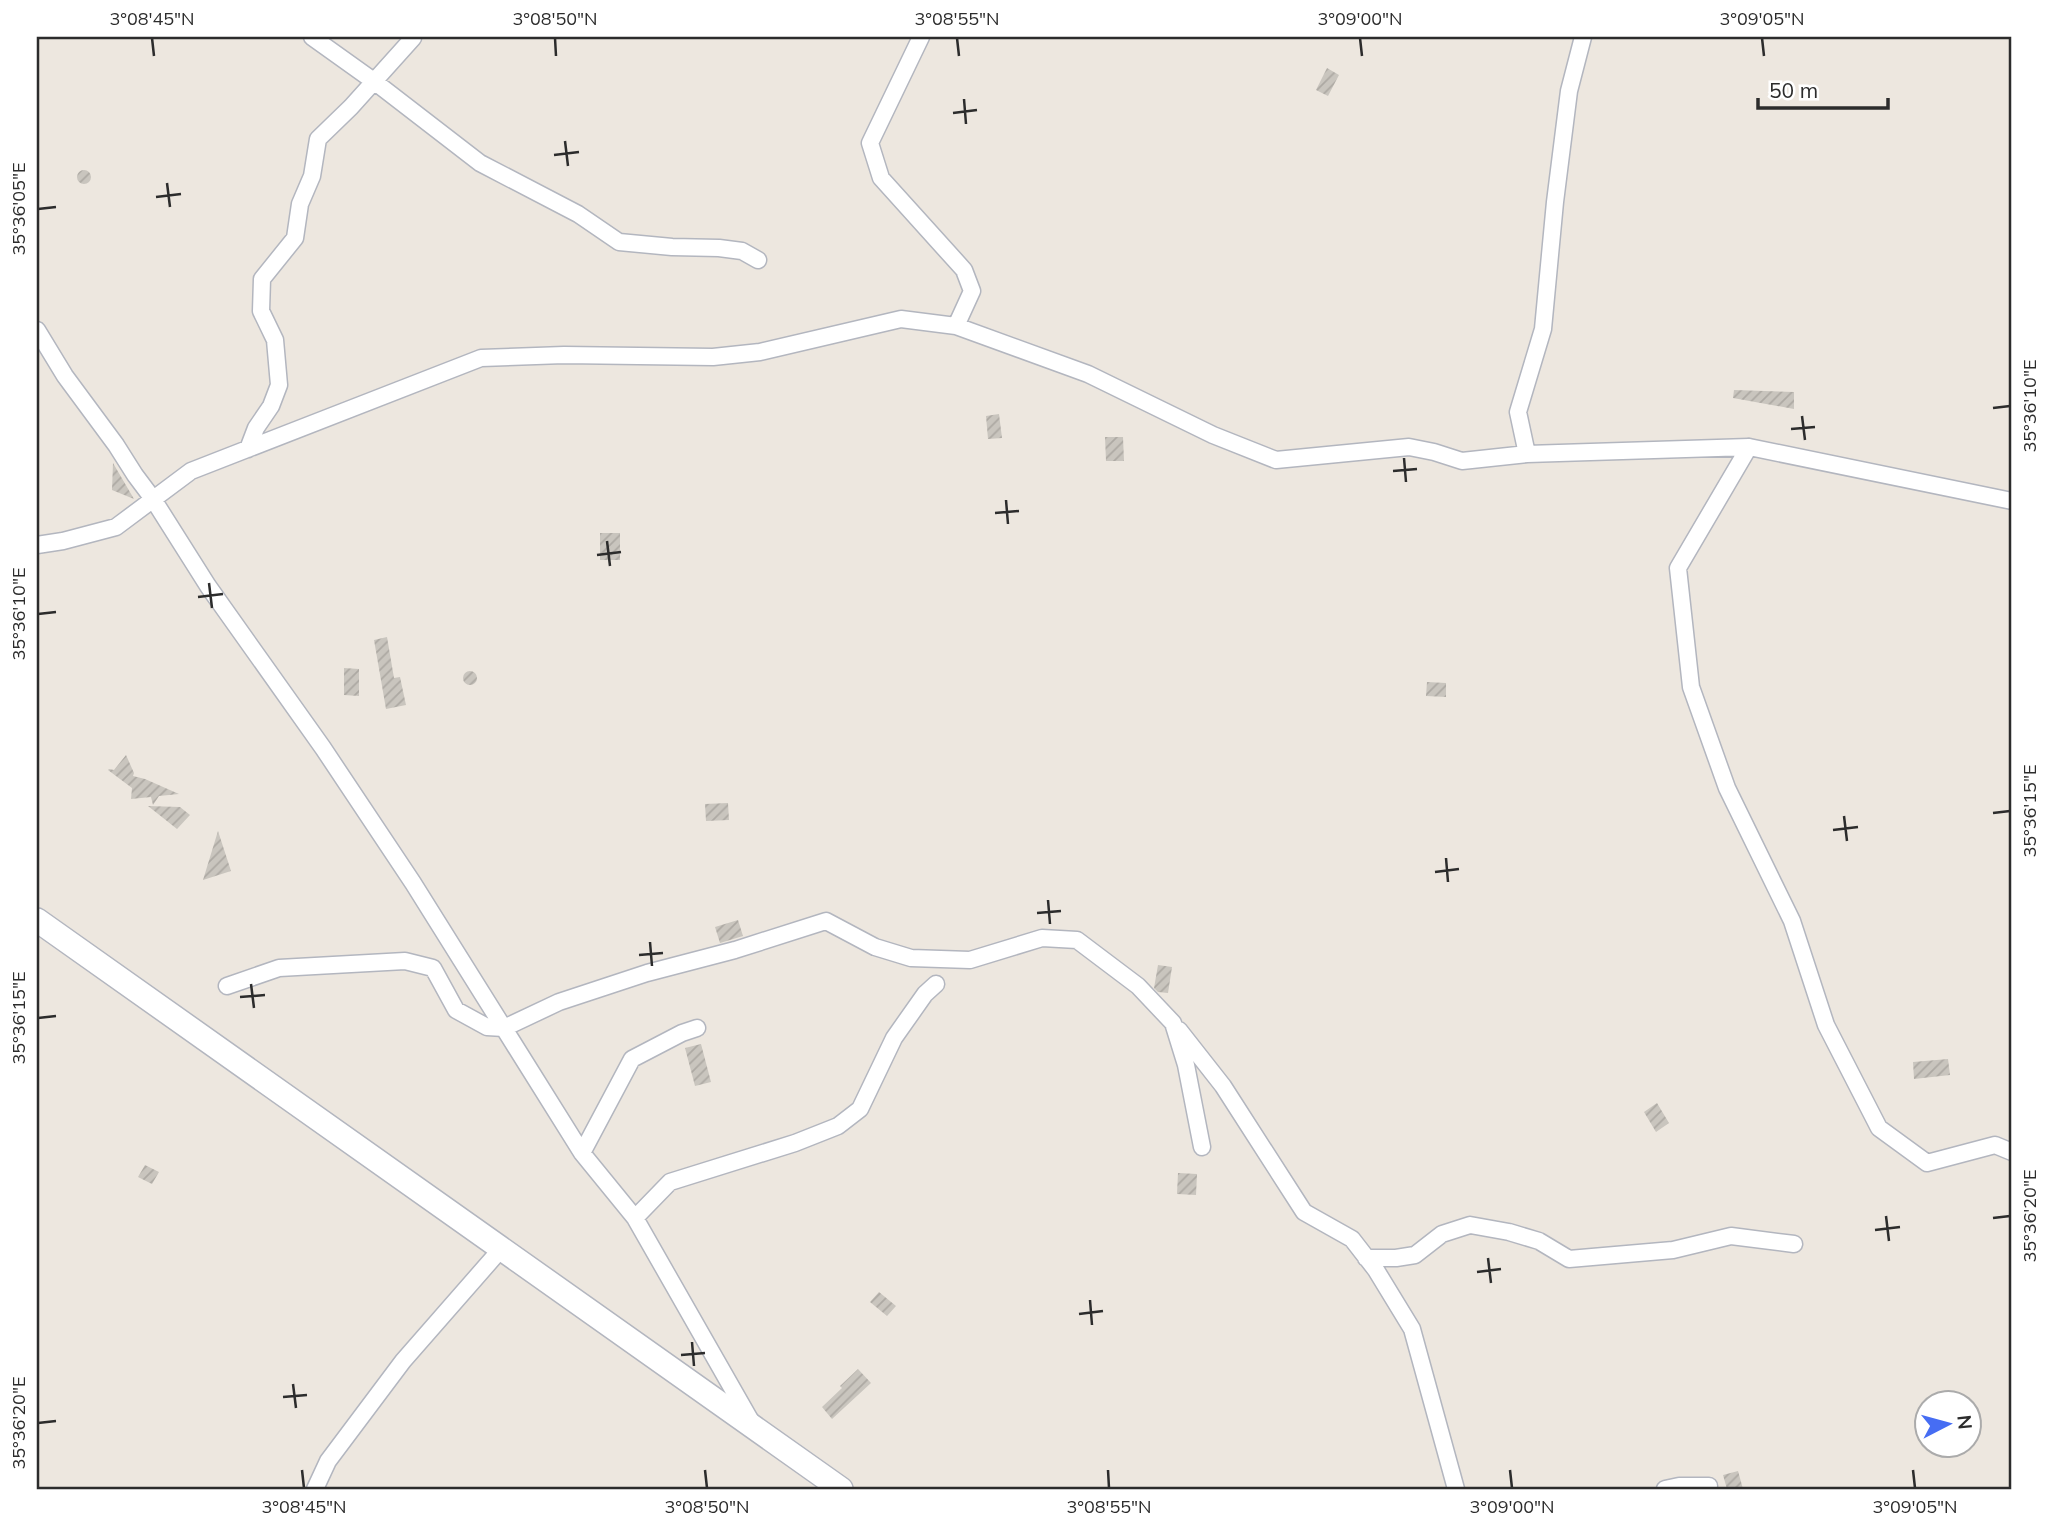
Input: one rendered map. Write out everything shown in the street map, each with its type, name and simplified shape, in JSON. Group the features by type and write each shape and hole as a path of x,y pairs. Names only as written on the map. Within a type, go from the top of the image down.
{"main road":[{"path":"37,920 841,1489"}],"street":[{"path":"312,37 480,163 578,214 619,242 719,248 742,251 758,260"},
{"path":"921,37 870,144 881,178 964,270 972,291 956,326"},
{"path":"1527,454 1518,412 1543,328 1569,91 1583,37"},
{"path":"248,449 279,385 275,340 261,311 262,279 295,238 300,204 312,176 318,139 375,82 413,38"},
{"path":"37,545 116,527 191,471 481,358 564,355 713,357 761,352 901,319 956,326 1087,374 1213,435 1276,460 1409,447 1462,461 1527,454 1749,447 2012,501"},
{"path":"37,330 65,376 116,445 208,586 323,748 413,883 582,1153 635,1219 755,1428"},
{"path":"1749,447 1678,568 1691,687 1727,788 1793,920 1826,1025 1879,1128 1927,1163 1996,1145 2012,1152"},
{"path":"227,986 279,968 405,961 433,968 456,1010 487,1027 504,1028 559,1002 825,921 876,947 911,958 971,960 1042,938 1077,940 1138,986 1173,1023 1223,1086 1304,1212 1352,1239 1366,1258 1412,1329 1456,1489"},
{"path":"635,1219 670,1182 795,1143 838,1126 846,1120 860,1109 894,1038 925,994 936,984"},
{"path":"1173,1023 1186,1065 1202,1147"},
{"path":"582,1153 632,1059 697,1028"},
{"path":"1366,1258 1415,1255 1442,1234 1470,1225 1509,1231 1539,1241 1569,1259 1673,1250 1731,1236 1794,1244"},
{"path":"315,1489 328,1461 403,1361 501,1249"},
{"path":"1665,1489 1709,1486"}],"building":[{"path":"1327,68 1339,75 1328,96 1316,90"},
{"path":"81,170 87,170 91,177 87,184 81,184 77,180 77,174"},
{"path":"1734,390 1794,392 1794,409 1733,398"},
{"path":"999,414 1002,438 988,439 986,416"},
{"path":"1105,437 1123,437 1124,461 1106,461"},
{"path":"113,463 134,499 112,490"},
{"path":"600,533 620,533 620,560 600,560"},
{"path":"387,637 394,678 400,677 406,705 386,709 374,640"},
{"path":"344,668 359,669 359,696 344,695"},
{"path":"467,671 473,671 477,678 473,685 467,685 463,681 463,675"},
{"path":"1427,682 1446,683 1446,697 1426,696"},
{"path":"126,755 133,776 179,794 159,796 153,805 151,797 131,799 132,788 108,770 114,770"},
{"path":"728,803 729,820 706,821 705,804"},
{"path":"148,806 180,807 190,815 177,829"},
{"path":"218,831 231,871 203,880"},
{"path":"738,920 743,936 720,943 715,927"},
{"path":"1158,965 1172,967 1168,993 1158,992 1154,988"},
{"path":"701,1044 711,1082 695,1086 685,1048"},
{"path":"1948,1059 1950,1075 1914,1079 1913,1062"},
{"path":"1657,1103 1669,1123 1656,1132 1644,1112"},
{"path":"145,1165 159,1172 152,1184 138,1177"},
{"path":"1178,1173 1197,1174 1196,1195 1177,1194"},
{"path":"879,1292 896,1306 887,1316 870,1302"},
{"path":"858,1369 871,1383 832,1419 822,1407"},
{"path":"1738,1471 1743,1489 1727,1489 1723,1475"}]}
